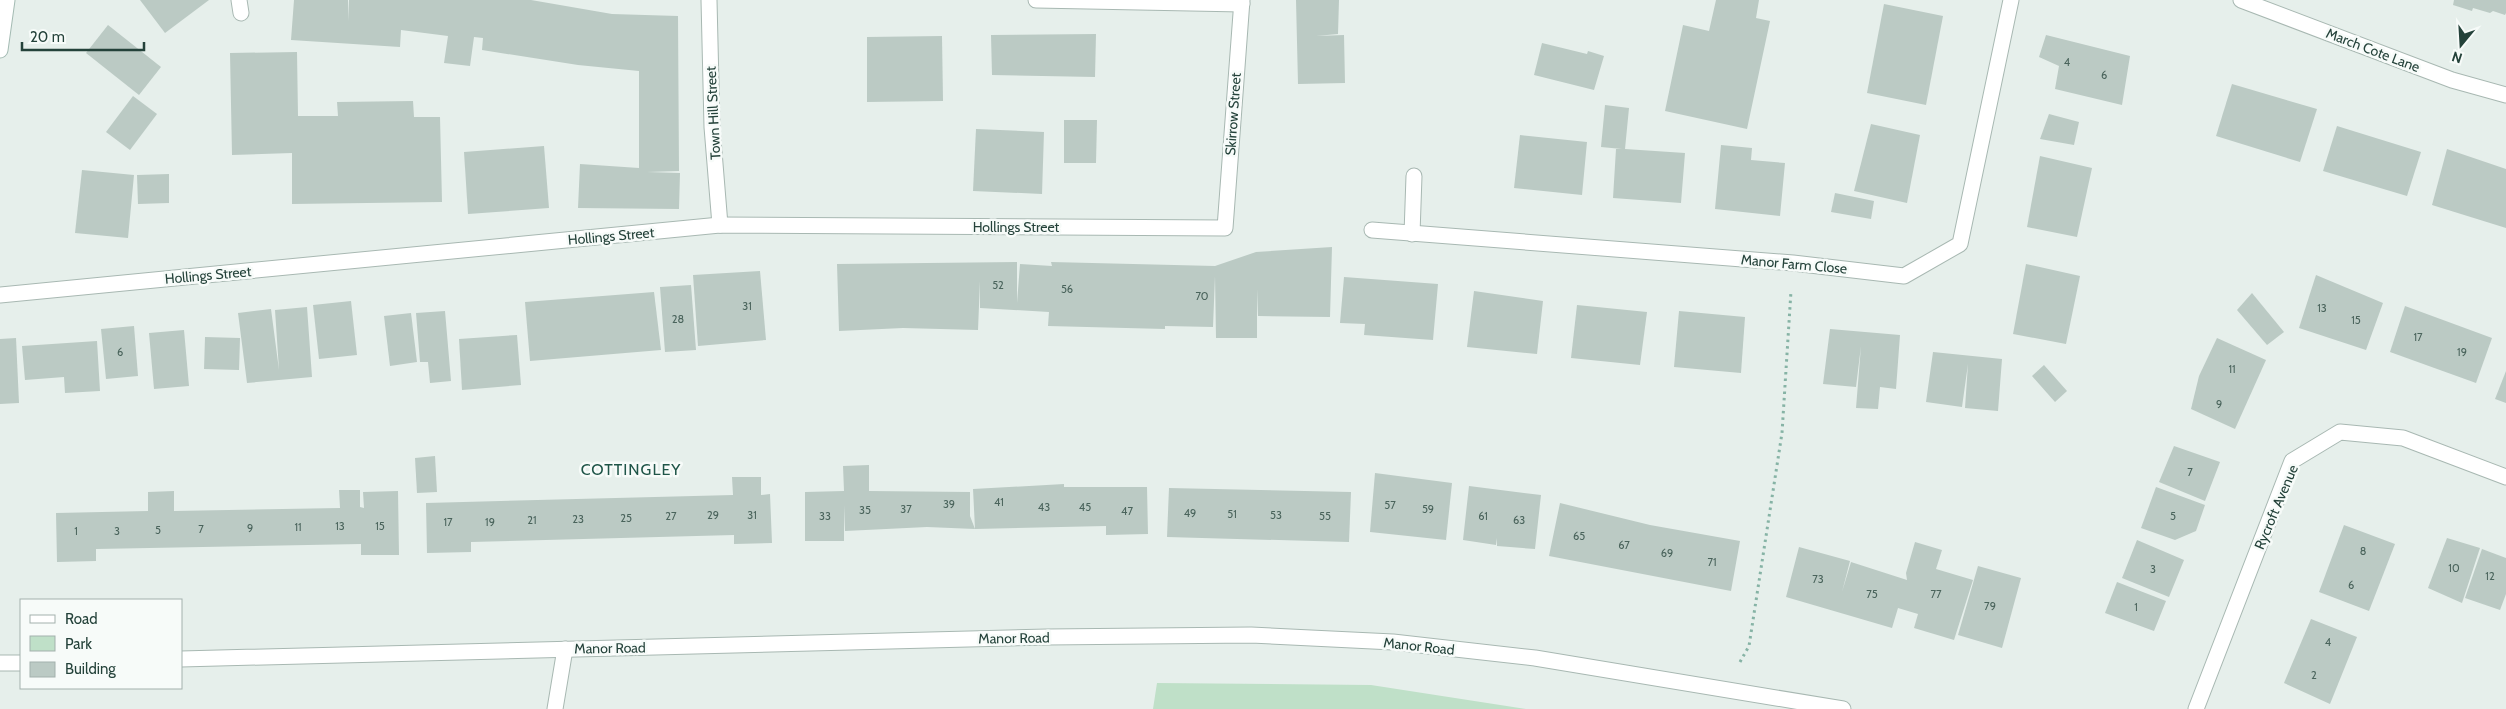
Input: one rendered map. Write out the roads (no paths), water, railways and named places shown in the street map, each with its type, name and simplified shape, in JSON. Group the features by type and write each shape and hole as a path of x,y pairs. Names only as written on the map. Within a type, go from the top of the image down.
{"street":[{"path":"0,50 7,0"},
{"name":"Town Hill Street","path":"709,0 712,127 720,226"},
{"path":"1036,0 1242,2"},
{"name":"Manor Farm Close","path":"1372,230 1793,263 1904,276 1960,244 2011,0"},
{"name":"March Cote Lane","path":"2241,0 2452,80 2506,95"},
{"name":"Skirrow Street","path":"1225,228 1242,2"},
{"path":"1412,234 1414,176"},
{"name":"Hollings Street","path":"0,295 720,226 1225,228"},
{"name":"Rycroft Avenue","path":"2196,709 2292,461 2340,432 2403,438 2506,477"},
{"name":"Manor Road","path":"182,659 1047,637 1251,635 1393,642 1526,657 1843,709"},
{"path":"555,709 565,649"},
{"path":"0,663 20,663"}],"district":[{"name":"COTTINGLEY","path":"631,469"}]}
